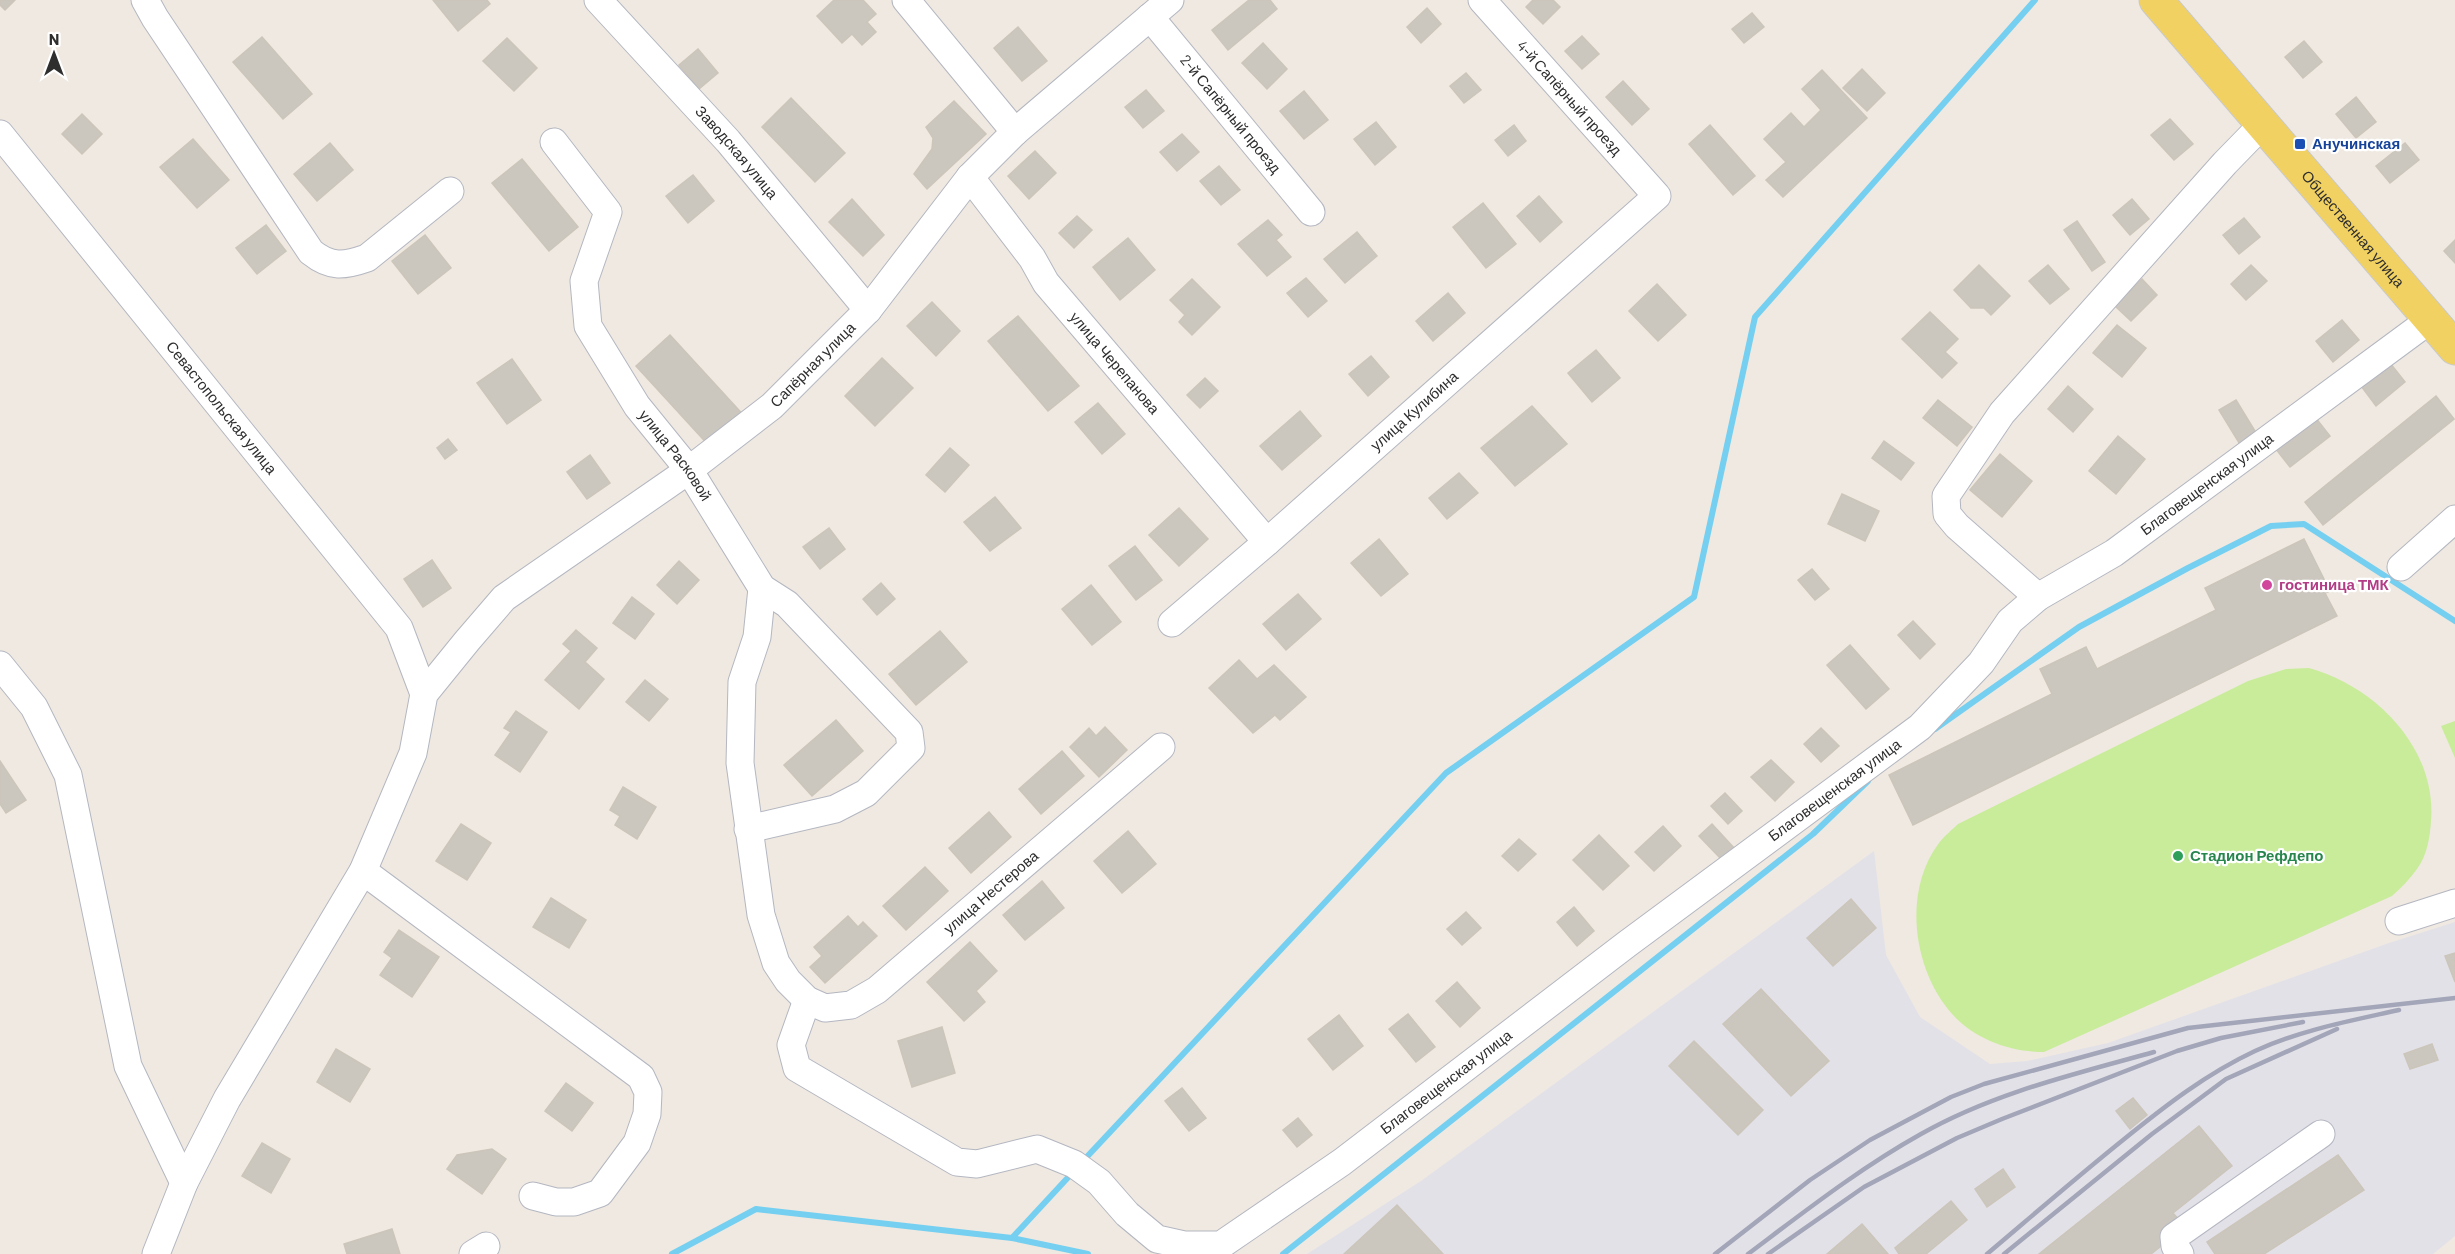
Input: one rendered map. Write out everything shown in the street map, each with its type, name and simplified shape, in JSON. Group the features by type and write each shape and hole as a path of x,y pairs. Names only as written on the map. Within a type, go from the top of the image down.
{"main road":[{"name":"Общественная улица","path":"2156,0 2455,348"}],"street":[{"path":"145,0 311,252 322,261 336,265 367,258 450,191"},
{"name":"Заводская улица","path":"598,0 728,141 868,310"},
{"path":"906,0 1015,132"},
{"name":"4-й Сапёрный проезд","path":"1482,0 1657,196"},
{"name":"Сапёрная улица","path":"424,694 504,598 688,470 772,405 868,310 970,177 1015,132 1160,8"},
{"name":"2-й Сапёрный проезд","path":"1160,8 1311,212"},
{"path":"2038,597 1957,526 1947,514 1946,496 2002,413 2225,163 2263,124"},
{"name":"Севастопольская улица","path":"0,134 399,628 424,694"},
{"name":"улица Расковой","path":"554,142 608,212 584,280 588,326 637,406 688,470 762,588 787,604 909,732 911,748 866,793 835,809 748,829"},
{"name":"улица Черепанова","path":"970,177 1032,258 1046,283 1267,542"},
{"name":"улица Кулибина","path":"1172,623 1267,542 1657,196"},
{"name":"Благовещенская улица","path":"807,1000 791,1045 797,1068 807,1074 957,1162 977,1164 1037,1149 1074,1164 1099,1182 1127,1214 1157,1239 1184,1245 1221,1245 1342,1162 1626,945 1920,727 1981,663 2010,621 2038,597 2114,553 2431,319"},
{"path":"2401,567 2455,519"},
{"path":"762,588 757,637 742,682 740,763 761,915 776,963 788,981 807,1000"},
{"path":"0,665 34,707 68,775 128,1066 184,1183"},
{"path":"156,1254 184,1183 227,1099 363,871 413,753 424,694"},
{"name":"улица Нестерова","path":"807,1000 825,1008 851,1005 877,990 1161,747"},
{"path":"363,871 641,1077 648,1092 647,1114 637,1143 600,1193 574,1202 556,1202 533,1196"},
{"path":"2398,921 2455,903"},
{"path":"2180,1254 2175,1246 2174,1237 2321,1134"}],"shaded area":[{"path":"1874,851 1886,955 1920,1017 1990,1064 2027,1061 2108,1043 2389,943 2455,922 2455,1236 2433,1254 1307,1254 1421,1181"}],"green space":[{"name":"Стадион Рефдепо","path":"2309,668 2357,689 2378,705 2397,724 2412,745 2424,769 2430,794 2429,840 2420,864 2399,890 2392,896 2044,1052 2019,1050 1995,1043 1972,1031 1953,1015 1939,997 1929,976 1921,954 1917,931 1920,884 1927,863 1946,835 1958,824 2248,681 2286,669"},
{"path":"2455,721 2455,758 2441,726"}],"building":[{"path":"0,0 15,0 5,10 0,5"},
{"path":"433,0 487,0 490,4 458,31"},
{"path":"834,0 863,0 876,14 867,22 876,32 862,45 852,34 842,43 817,16"},
{"path":"1249,0 1270,0 1277,9 1228,50 1212,30"},
{"path":"1533,0 1553,0 1560,7 1543,24 1526,7"},
{"path":"1427,8 1441,24 1421,43 1407,27"},
{"path":"1752,13 1764,27 1744,43 1732,29"},
{"path":"1018,27 1047,61 1022,81 994,48"},
{"path":"1582,36 1599,54 1582,69 1565,51"},
{"path":"262,37 312,94 283,119 233,62"},
{"path":"507,38 537,68 514,91 483,61"},
{"path":"2304,41 2322,62 2303,78 2285,57"},
{"path":"1263,43 1287,69 1267,89 1242,63"},
{"path":"698,49 718,73 699,89 679,65"},
{"path":"1862,69 1885,93 1867,111 1843,88"},
{"path":"1822,70 1867,118 1783,197 1766,180 1786,162 1764,139 1791,113 1804,127 1821,110 1802,89"},
{"path":"1466,73 1481,90 1464,103 1450,86"},
{"path":"1623,81 1649,109 1632,125 1606,97"},
{"path":"1146,90 1164,111 1143,128 1125,107"},
{"path":"1304,91 1328,120 1304,139 1280,111"},
{"path":"2356,97 2376,122 2356,138 2336,114"},
{"path":"791,98 845,153 815,182 762,127"},
{"path":"954,101 986,134 927,189 914,174 932,149 933,138 926,127"},
{"path":"82,114 102,134 82,154 62,134"},
{"path":"2170,119 2193,144 2174,160 2151,135"},
{"path":"1376,122 1396,147 1375,165 1354,139"},
{"path":"1514,125 1526,141 1508,156 1495,140"},
{"path":"1710,125 1755,176 1733,195 1689,144"},
{"path":"1182,134 1199,152 1177,171 1160,152"},
{"path":"193,139 229,180 197,208 160,167"},
{"path":"330,143 353,170 317,201 294,174"},
{"path":"2405,143 2419,160 2390,183 2376,166"},
{"path":"1035,151 1056,173 1029,199 1008,176"},
{"path":"522,159 578,227 549,251 492,183"},
{"path":"1219,166 1240,190 1221,205 1200,181"},
{"path":"693,175 714,201 688,223 666,196"},
{"path":"1539,196 1562,222 1540,242 1517,216"},
{"path":"852,199 884,235 863,256 829,222"},
{"path":"2132,199 2149,219 2130,235 2113,215"},
{"path":"1483,203 1516,244 1486,268 1453,227"},
{"path":"1077,216 1092,230 1074,248 1059,233"},
{"path":"2244,218 2260,237 2239,254 2223,235"},
{"path":"1268,220 1282,235 1276,240 1291,257 1267,276 1238,244"},
{"path":"2077,221 2105,262 2092,271 2064,230"},
{"path":"266,225 286,251 257,274 236,248"},
{"path":"1357,232 1377,256 1345,283 1324,259"},
{"path":"425,235 451,268 418,294 392,261"},
{"path":"1128,238 1155,270 1120,300 1093,267"},
{"path":"2455,240 2455,263 2444,251"},
{"path":"1979,265 2010,296 1991,315 1984,308 1971,308 1954,290"},
{"path":"2048,265 2069,289 2050,304 2029,281"},
{"path":"2251,265 2267,281 2246,300 2231,284"},
{"path":"1306,278 1327,301 1308,317 1287,293"},
{"path":"1192,279 1220,307 1192,335 1179,322 1185,315 1170,300"},
{"path":"2142,279 2157,295 2131,321 2115,306"},
{"path":"1657,284 1686,315 1658,341 1629,311"},
{"path":"1448,293 1465,313 1433,341 1416,321"},
{"path":"932,302 960,331 936,356 907,326"},
{"path":"1930,312 1958,339 1945,352 1957,363 1942,378 1902,339"},
{"path":"1018,316 1079,386 1048,411 988,341"},
{"path":"2342,320 2359,340 2333,362 2316,341"},
{"path":"2117,325 2146,348 2122,377 2093,353"},
{"path":"670,335 747,419 712,449 636,366"},
{"path":"1596,350 1620,378 1592,402 1568,373"},
{"path":"1371,356 1389,377 1368,396 1349,374"},
{"path":"882,358 913,388 875,426 845,396"},
{"path":"512,359 541,400 507,424 477,383"},
{"path":"2390,363 2405,382 2376,406 2361,386"},
{"path":"1205,378 1218,391 1200,408 1187,395"},
{"path":"2068,386 2093,409 2073,432 2048,409"},
{"path":"2436,396 2454,419 2323,525 2305,502"},
{"path":"1938,400 1972,427 1957,446 1923,418"},
{"path":"2236,400 2258,436 2241,446 2219,410"},
{"path":"1098,403 1125,434 1102,454 1075,422"},
{"path":"1532,406 1567,444 1515,486 1481,448"},
{"path":"1300,411 1321,436 1282,470 1260,446"},
{"path":"2315,417 2330,436 2290,467 2275,448"},
{"path":"2118,436 2145,459 2116,494 2089,471"},
{"path":"448,439 457,450 445,459 437,448"},
{"path":"1884,441 1914,463 1901,480 1872,458"},
{"path":"950,448 969,465 945,492 926,475"},
{"path":"2000,454 2032,481 2002,517 1970,490"},
{"path":"590,455 610,483 587,499 567,472"},
{"path":"1459,473 1478,493 1447,519 1429,498"},
{"path":"1842,494 1879,511 1865,541 1828,524"},
{"path":"995,497 1021,528 990,551 964,522"},
{"path":"1179,508 1208,539 1179,566 1149,535"},
{"path":"829,528 845,549 820,569 803,547"},
{"path":"1379,539 1408,574 1381,596 1351,563"},
{"path":"2304,539 2330,591 2325,593 2337,616 1913,825 1889,775 2052,694 2040,669 2086,647 2097,669 2216,610 2205,588"},
{"path":"1135,546 1162,580 1136,600 1109,566"},
{"path":"432,560 451,588 423,607 404,579"},
{"path":"679,561 699,580 677,604 657,585"},
{"path":"1812,569 1829,589 1815,600 1798,580"},
{"path":"881,583 895,599 877,615 863,599"},
{"path":"1091,585 1121,622 1092,645 1062,609"},
{"path":"1298,594 1321,619 1286,650 1263,624"},
{"path":"632,597 654,614 635,639 613,623"},
{"path":"1913,621 1935,644 1920,659 1898,635"},
{"path":"576,630 597,648 585,662 604,679 579,709 545,680 571,651 563,644"},
{"path":"940,631 967,662 916,705 889,674"},
{"path":"1850,645 1889,689 1866,709 1827,665"},
{"path":"1239,660 1257,679 1274,665 1306,697 1280,720 1275,715 1253,733 1209,688"},
{"path":"645,680 668,699 649,721 626,702"},
{"path":"516,711 547,732 520,772 495,755 511,732 504,728"},
{"path":"836,720 863,751 812,796 784,765"},
{"path":"1105,727 1127,750 1099,777 1070,747 1089,728 1096,736"},
{"path":"1821,728 1839,746 1821,762 1804,744"},
{"path":"1062,751 1084,776 1041,814 1019,789"},
{"path":"1771,760 1794,782 1775,801 1751,777"},
{"path":"0,761 26,800 6,813 0,804"},
{"path":"623,787 656,807 637,839 615,825 620,816 610,810"},
{"path":"1725,793 1742,811 1728,824 1711,806"},
{"path":"989,812 1011,837 971,873 949,848"},
{"path":"461,824 491,843 467,880 436,861"},
{"path":"1712,824 1735,849 1722,860 1699,836"},
{"path":"1663,826 1681,846 1654,871 1635,852"},
{"path":"1128,831 1156,864 1122,893 1094,861"},
{"path":"1599,835 1629,866 1603,890 1573,860"},
{"path":"1519,839 1536,854 1518,871 1502,856"},
{"path":"925,867 948,891 906,930 883,906"},
{"path":"1042,881 1064,908 1025,940 1003,915"},
{"path":"551,898 586,920 569,948 533,927"},
{"path":"1851,899 1876,928 1833,966 1807,938"},
{"path":"1574,907 1594,931 1577,946 1557,922"},
{"path":"1466,912 1481,928 1462,945 1447,929"},
{"path":"848,916 858,927 863,922 877,936 825,983 810,967 822,956 814,947"},
{"path":"399,930 439,957 412,997 380,975 392,958 384,952"},
{"path":"970,942 997,971 976,991 985,1002 964,1021 927,982"},
{"path":"2455,953 2455,982 2445,956"},
{"path":"1457,982 1480,1008 1460,1027 1436,1001"},
{"path":"1761,989 1829,1061 1791,1096 1723,1024"},
{"path":"1408,1014 1435,1047 1416,1062 1389,1029"},
{"path":"1339,1015 1363,1046 1333,1070 1308,1039"},
{"path":"942,1027 955,1073 912,1087 898,1041"},
{"path":"1694,1041 1763,1110 1738,1135 1669,1066"},
{"path":"2432,1044 2438,1060 2410,1069 2404,1054"},
{"path":"336,1049 370,1069 350,1102 317,1082"},
{"path":"566,1083 593,1103 572,1131 545,1111"},
{"path":"1182,1088 1206,1118 1189,1131 1165,1101"},
{"path":"2133,1098 2147,1115 2130,1129 2116,1111"},
{"path":"1298,1118 1312,1135 1297,1147 1283,1130"},
{"path":"2199,1126 2232,1166 2173,1213 2185,1227 2151,1254 2039,1254"},
{"path":"262,1143 290,1159 271,1193 242,1176"},
{"path":"492,1149 506,1159 482,1194 447,1169 457,1155"},
{"path":"2338,1155 2364,1190 2264,1254 2215,1254 2207,1242"},
{"path":"2003,1169 2015,1187 1987,1207 1975,1189"},
{"path":"1951,1201 1967,1220 1926,1254 1899,1254 1895,1248"},
{"path":"1397,1205 1443,1254 1344,1254"},
{"path":"1862,1224 1888,1254 1827,1254"},
{"path":"392,1229 400,1254 347,1254 344,1244"}],"waterway":[{"path":"1083,1161 1446,773 1694,597 1755,317 2035,0"},
{"path":"1935,729 2079,627 2271,526 2304,524 2455,621"},
{"path":"1283,1254 1813,834 1868,781"},
{"path":"672,1254 756,1209 1012,1238 1074,1171"},
{"path":"1012,1238 1088,1254"}],"railway":[{"path":"1715,1254 1810,1180 1870,1140 1951,1097 1984,1084 2188,1028 2455,998"},
{"path":"1987,1254 2139,1127 2186,1091 2220,1070 2255,1051 2290,1037 2399,1010"},
{"path":"1768,1254 1864,1187 1957,1138 2177,1051 2221,1038 2303,1022"},
{"path":"2004,1254 2152,1134 2226,1079 2337,1029"},
{"path":"1748,1254 1854,1176 1898,1147 1948,1120 2035,1086 2154,1052"}],"place":[{"name":"Анучинская","path":"2300,144"},
{"name":"гостиница ТМК","path":"2267,585"},
{"name":"Стадион Рефдепо","path":"2178,856"}]}
